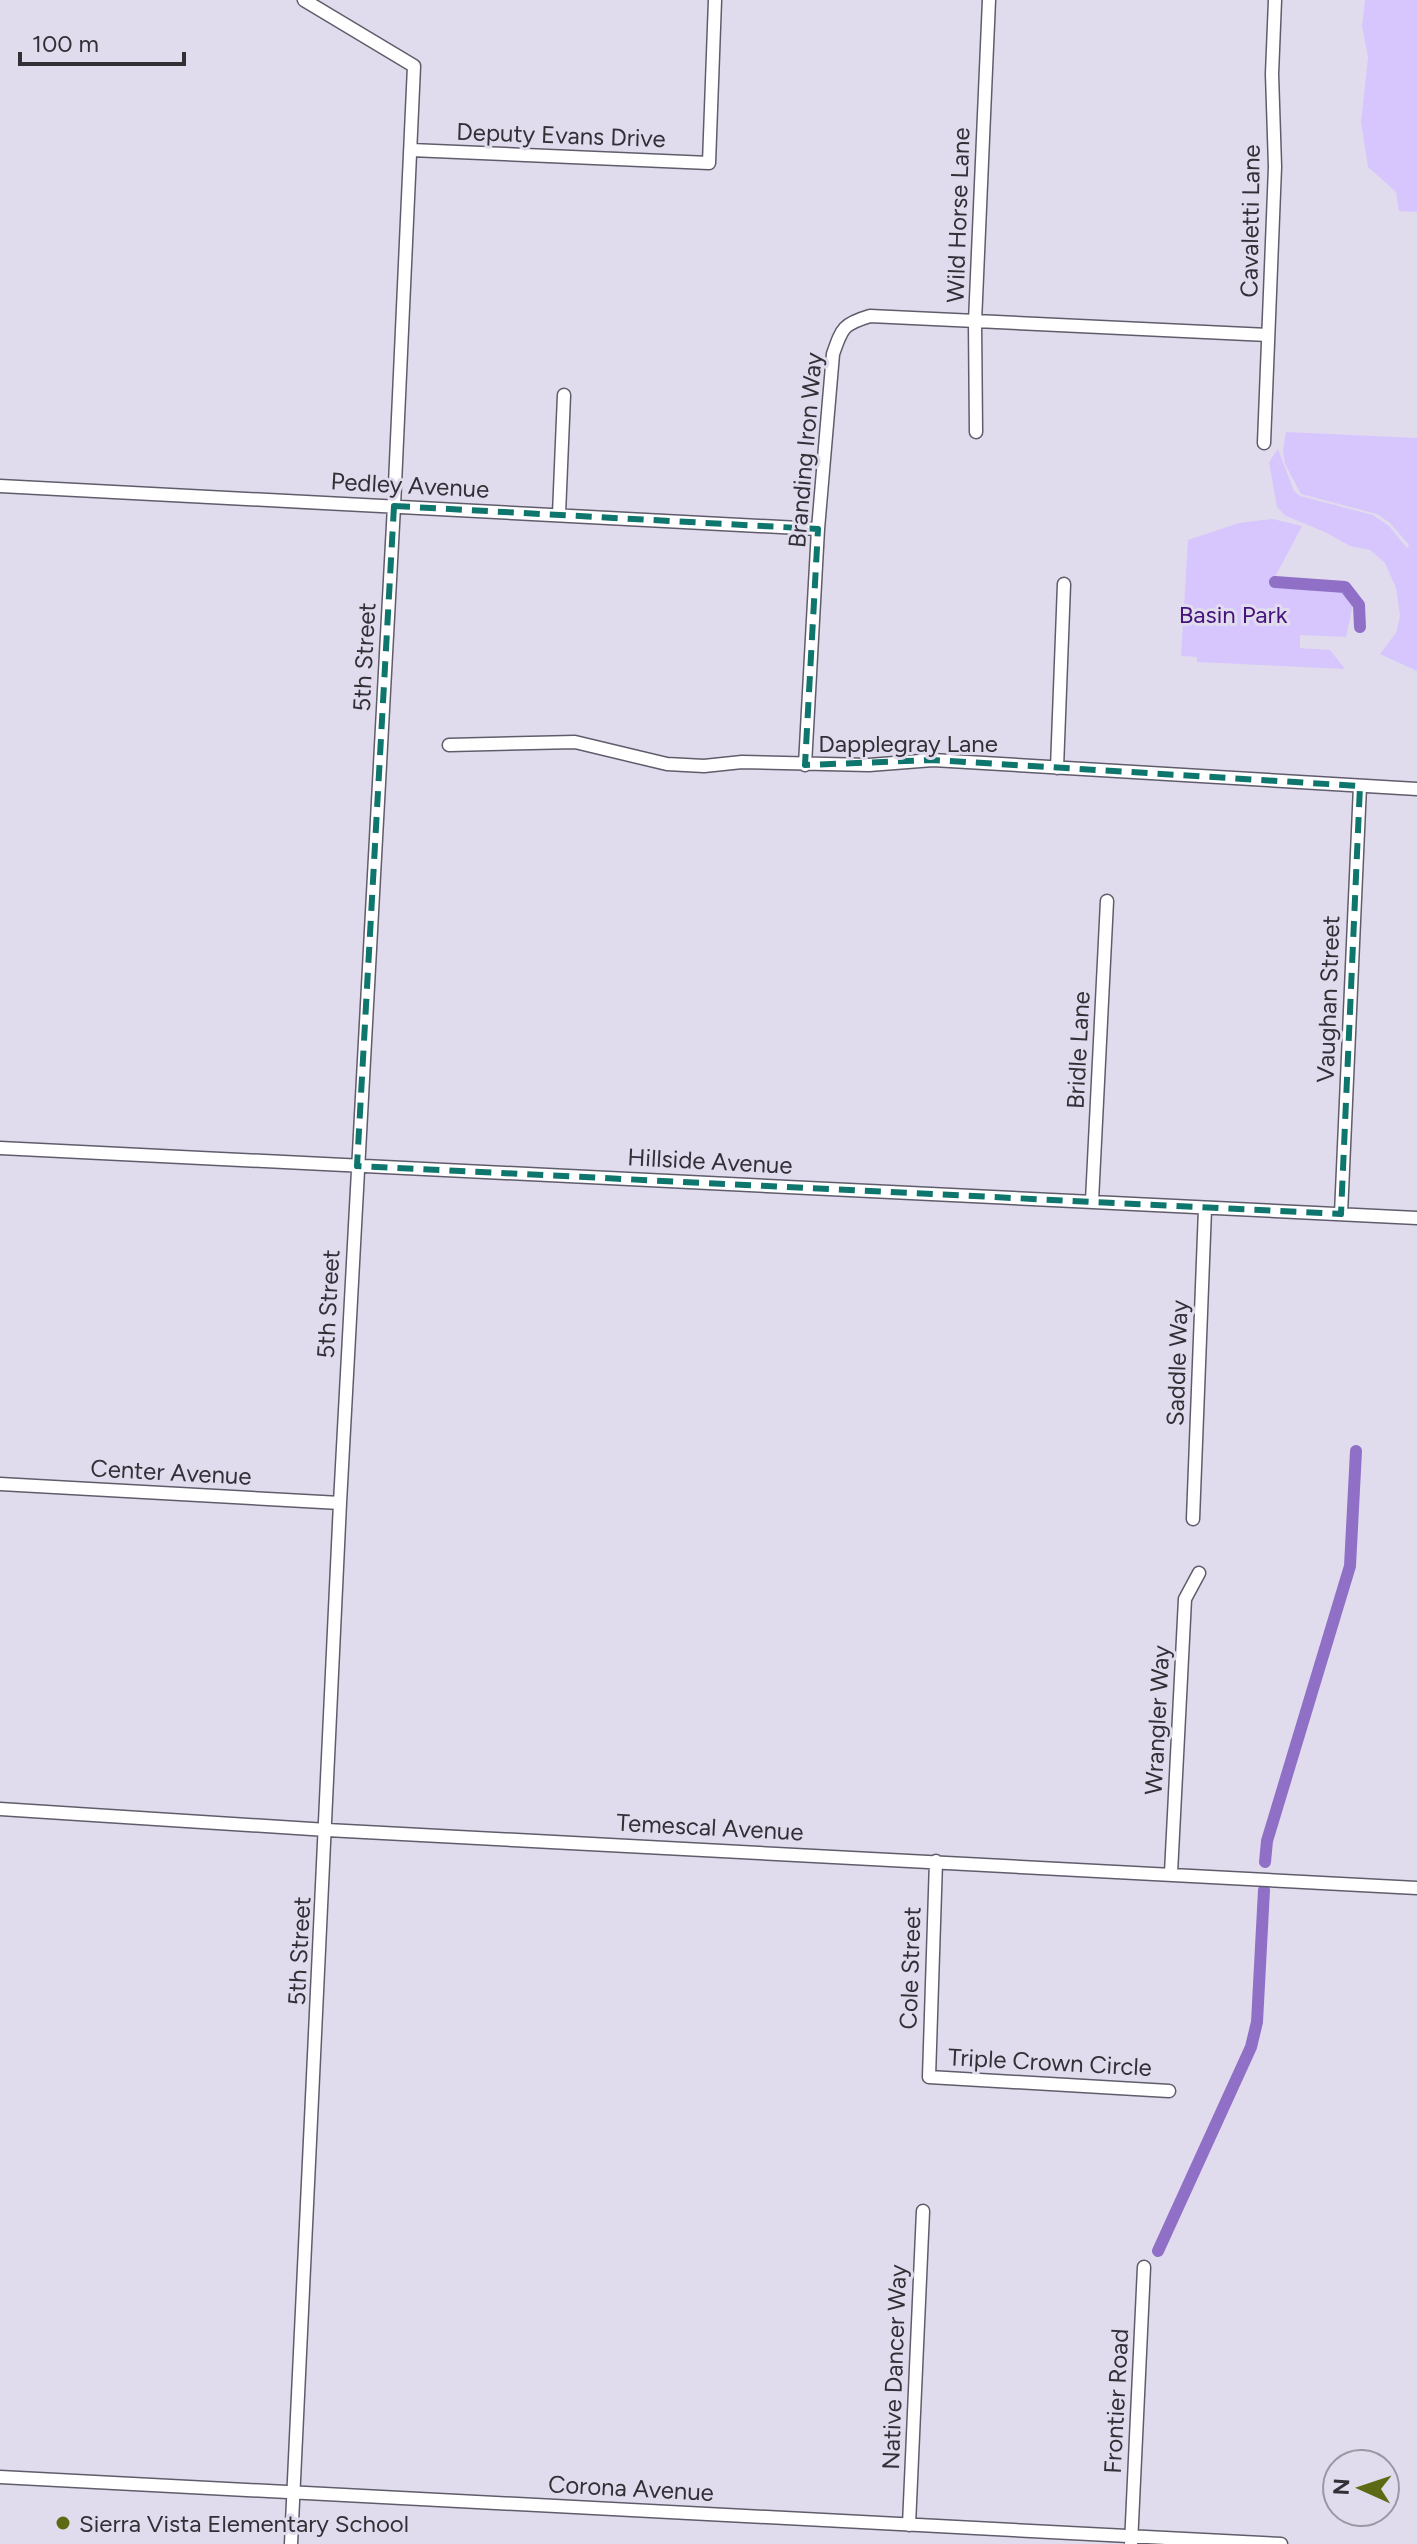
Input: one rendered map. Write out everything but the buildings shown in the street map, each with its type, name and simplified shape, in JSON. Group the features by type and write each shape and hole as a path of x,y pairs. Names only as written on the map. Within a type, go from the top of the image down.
{"street":[{"name":"5th Street","path":"291,2544 340,1503 394,506 414,66 304,0"},
{"name":"Deputy Evans Drive","path":"411,150 709,163 715,0"},
{"name":"Wild Horse Lane","path":"976,432 975,322 989,0"},
{"name":"Cavaletti Lane","path":"1264,443 1275,167 1272,74 1275,0"},
{"name":"Branding Iron Way","path":"805,765 818,529 833,354 841,330 852,322 870,316 1268,335"},
{"path":"559,514 564,395"},
{"name":"Pedley Avenue","path":"0,486 818,529"},
{"path":"1057,768 1064,584"},
{"name":"Dapplegray Lane","path":"449,745 575,742 667,764 704,766 742,762 869,765 933,760 1417,789"},
{"name":"Vaughan Street","path":"1341,1214 1360,786"},
{"name":"Bridle Lane","path":"1092,1201 1107,901"},
{"name":"Hillside Avenue","path":"0,1148 1417,1218"},
{"name":"Saddle Way","path":"1193,1519 1205,1209"},
{"name":"Center Avenue","path":"0,1484 340,1503"},
{"name":"Wrangler Way","path":"1171,1873 1185,1599 1199,1573"},
{"name":"Temescal Avenue","path":"0,1809 327,1830 1417,1888"},
{"name":"Cole Street","path":"929,2077 936,1861"},
{"name":"Triple Crown Circle","path":"929,2077 1169,2091"},
{"name":"Native Dancer Way","path":"909,2525 923,2211"},
{"name":"Frontier Road","path":"1132,2540 1144,2267"},
{"name":"Corona Avenue","path":"0,2477 909,2525 1039,2538 1281,2544"}],"highlighted area":[{"path":"394,506 818,529 805,765 933,760 1360,786 1341,1214 357,1166"}],"green space":[{"path":"1365,0 1417,0 1417,212 1399,211 1396,192 1368,167 1361,122 1368,57 1362,26"},
{"path":"1286,432 1417,438 1417,671 1380,654 1396,633 1400,616 1396,588 1385,563 1370,550 1350,546 1286,516 1277,507 1269,462 1278,449 1294,491 1300,496 1373,515 1389,526 1407,548 1409,545 1390,523 1377,514 1301,494 1285,464 1283,450"},
{"name":"Basin Park","path":"1273,519 1302,526 1272,583 1275,588 1340,591 1353,604 1346,637 1300,635 1300,648 1330,650 1345,669 1197,662 1197,657 1181,656 1188,540 1239,523"}],"waterway":[{"path":"1275,582 1345,587 1359,605 1360,627"},
{"path":"1265,1862 1267,1841 1350,1566 1356,1451"},
{"path":"1158,2251 1251,2047 1257,2022 1264,1890"}],"place":[{"name":"Sierra Vista Elementary School","path":"63,2523"}]}
